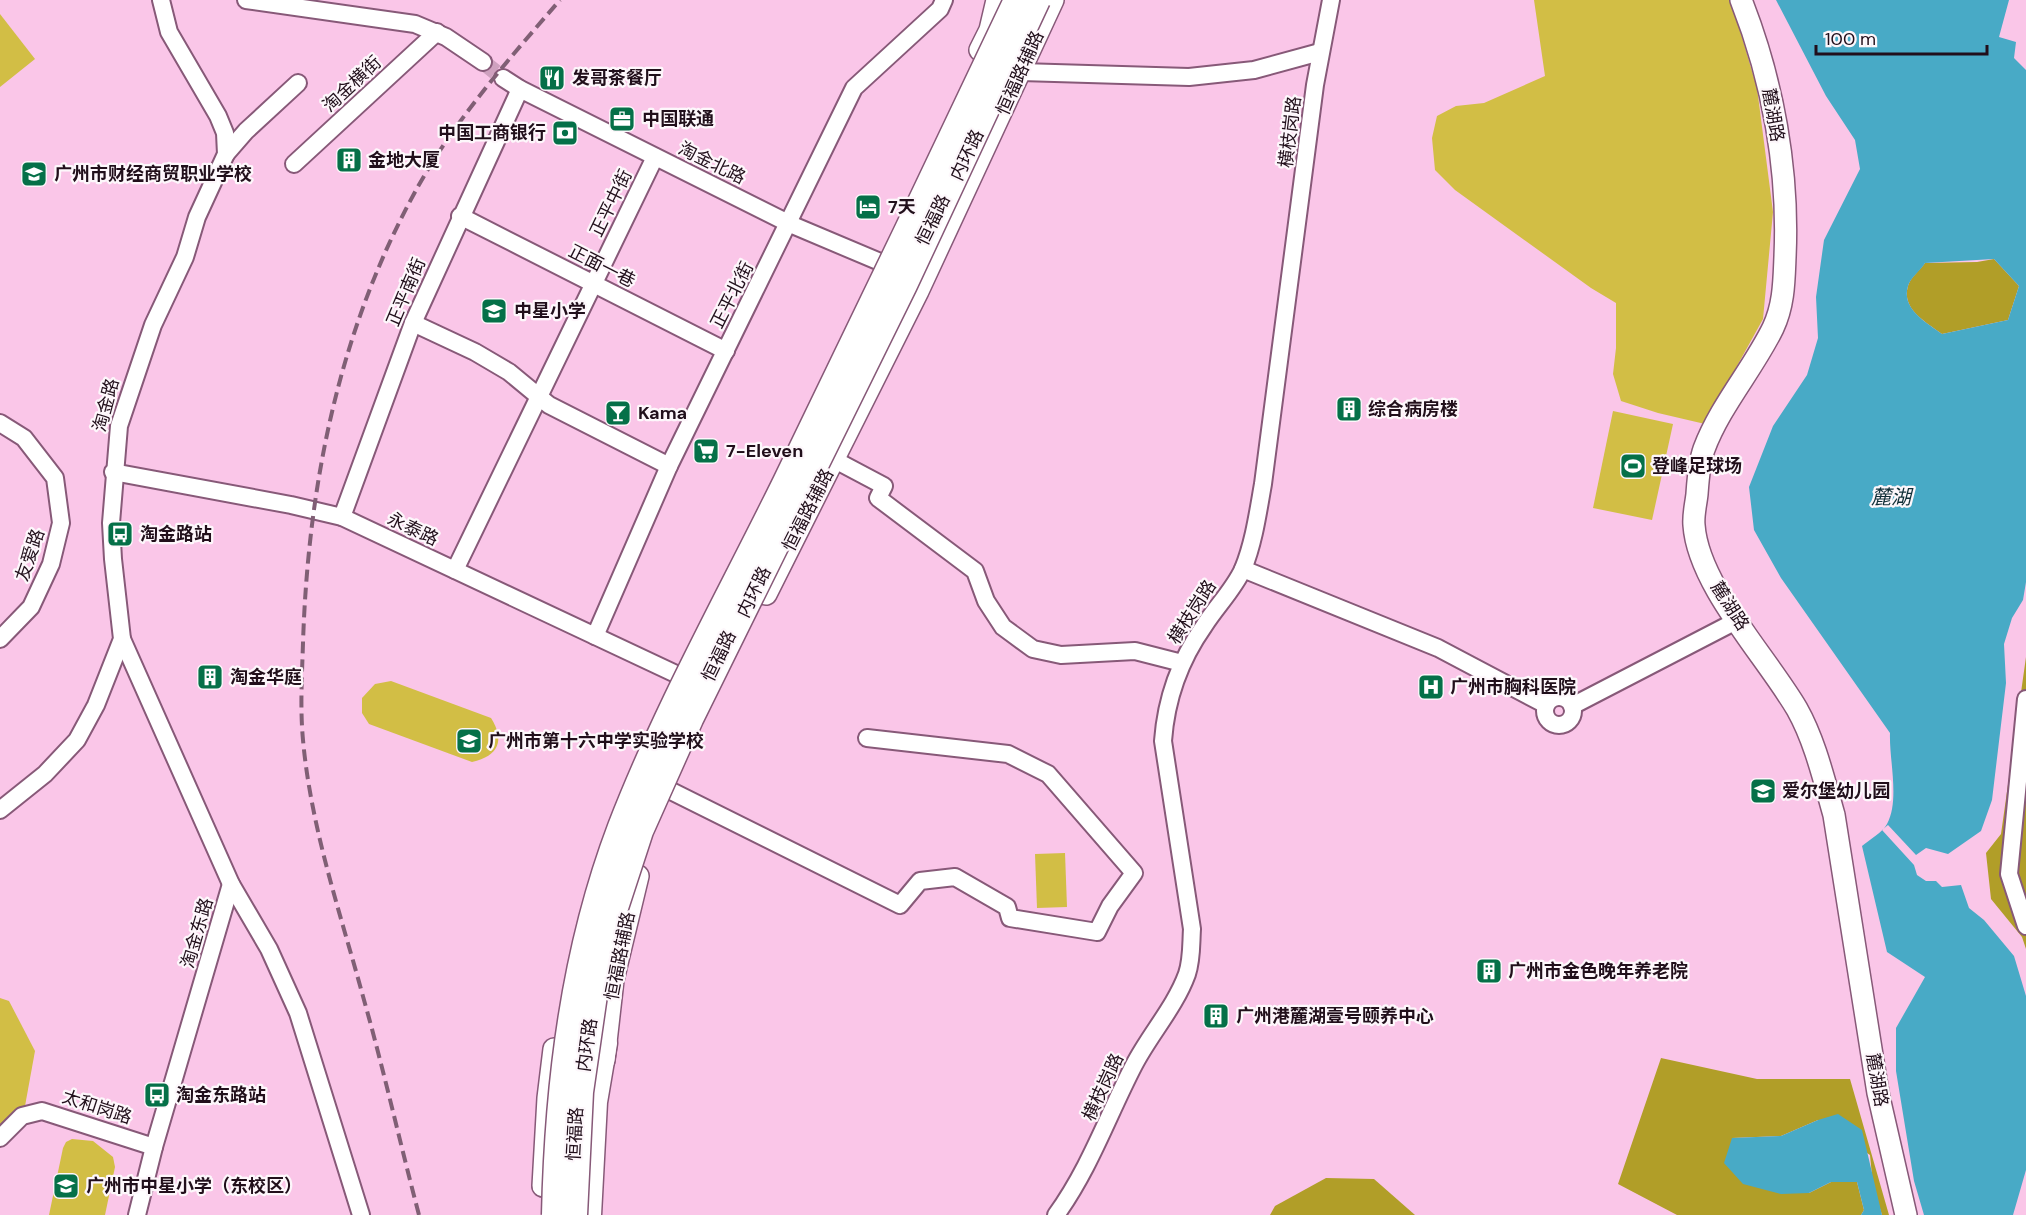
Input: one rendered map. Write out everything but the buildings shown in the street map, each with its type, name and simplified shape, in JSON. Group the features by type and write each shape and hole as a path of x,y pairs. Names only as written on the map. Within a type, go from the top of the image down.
{"highway":[{"path":"990,30 1003,0"},
{"name":"内环路","path":"555,1215 559,1101 576,983 591,919 620,828 670,712 828,394 1017,0"},
{"name":"内环路","path":"573,1215 581,1092 596,987 608,932 641,831 686,729 905,285 1037,0"},
{"path":"589,1215 595,1102 605,1043"}],"main road":[{"name":"恒福路辅路","path":"600,1215 605,1043 625,922 646,852 650,781 678,675 893,268 990,30 997,0"},
{"name":"恒福路","path":"990,82 1017,0"},
{"name":"恒福路","path":"555,1215 562,1089 581,968 603,885 893,268 990,82 1037,0"},
{"name":"恒福路辅路","path":"543,1215 548,1098 562,1004 592,879 833,459 928,270 1053,0"},
{"name":"麓湖路","path":"1742,0 1760,52 1776,122 1786,196 1784,286 1774,326 1714,427 1703,451 1694,523 1696,546 1702,562 1798,712 1823,774 1834,815 1878,1093 1906,1215"},
{"path":"990,30 990,82 1002,112"},
{"name":"恒福路","path":"573,1215 578,1092 590,1007 604,937 650,781"},
{"path":"590,1007 605,1043"}],"street":[{"path":"161,0 169,32 221,124 226,154"},
{"path":"246,0 404,23 436,32 483,62"},
{"name":"正平北街","path":"595,636 669,466 790,224 854,88 940,9 944,0"},
{"name":"横枝岗路","path":"1056,1215 1094,1154 1135,1064 1178,993 1187,973 1191,951 1191,928 1163,741 1170,698 1182,663 1191,644 1243,569 1252,540 1263,483 1320,52 1331,0"},
{"name":"淘金横街","path":"294,164 436,32"},
{"path":"1021,72 1190,76 1254,70 1320,52"},
{"name":"淘金北路","path":"504,78 520,89 790,224 893,268"},
{"name":"淘金路","path":"0,810 45,774 77,740 96,705 122,639 112,559 113,472 119,426 137,366 153,325 185,257 200,209 226,154 246,131 298,83"},
{"name":"正平南街","path":"342,517 413,322 520,89"},
{"name":"正平中街","path":"455,570 655,157"},
{"name":"正面一巷","path":"460,216 726,351"},
{"path":"413,322 501,367 549,405 669,466"},
{"name":"友爱路","path":"0,423 24,438 55,478 62,523 51,564 32,607 0,639"},
{"path":"833,459 884,486 878,498 975,571 986,601 1003,627 1032,649 1061,655 1135,651 1182,663"},
{"name":"永泰路","path":"113,472 291,505 342,517 678,675"},
{"path":"1243,569 1438,648 1546,705"},
{"path":"1572,706 1738,620"},
{"name":"淘金东路","path":"122,639 231,884 154,1147 137,1215"},
{"path":"1557,697 1566,699 1572,706 1570,720 1558,726 1547,719 1546,705 1557,697"},
{"path":"2026,699 2012,818 2009,874 2026,926"},
{"path":"650,781 900,904 920,881 955,877 1007,907 1010,918 1097,932 1110,906 1134,873 1048,774 1008,754 867,738"},
{"path":"231,884 269,949 298,1013 361,1215"},
{"name":"太和岗路","path":"0,1138 22,1116 42,1111 66,1116 154,1147"}],"shaded area":[{"path":"1534,0 1731,0 1757,88 1773,212 1763,319 1705,424 1658,413 1621,401 1613,374 1616,348 1616,303 1591,288 1455,190 1435,170 1432,138 1437,116 1456,106 1484,103 1545,76"},
{"path":"0,14 35,59 0,87"},
{"path":"1994,259 2019,286 2008,320 1942,334 1922,320 1911,308 1908,302 1908,286 1925,263 1977,262"},
{"name":"登峰足球场","path":"1613,411 1673,424 1652,520 1593,508"},
{"path":"2026,657 2026,949 2022,937 1991,899 1986,853 2001,834"},
{"path":"391,681 491,718 498,733 497,746 494,751 472,762 369,724 362,713 362,698 375,684"},
{"path":"1065,853 1067,907 1037,908 1035,854"},
{"path":"0,998 9,1001 35,1051 25,1106 0,1133"},
{"path":"1661,1058 1757,1079 1850,1079 1889,1215 1882,1215 1873,1186 1870,1155 1818,1120 1781,1136 1732,1138 1809,1193 1831,1182 1857,1182 1864,1210 1861,1215 1677,1215 1618,1184"},
{"path":"72,1139 93,1141 113,1157 115,1167 105,1215 49,1215 63,1148 66,1142"},
{"path":"1326,1178 1374,1179 1415,1215 1270,1215 1275,1206"}],"water":[{"name":"麓湖","path":"1776,0 2009,0 1999,37 2016,42 2014,58 2026,70 2026,582 2023,600 2012,618 2004,644 2006,683 1992,800 1981,831 1948,854 1926,848 1916,855 1888,825 1883,829 1891,814 1893,803 1890,733 1781,578 1754,530 1749,487 1773,426 1807,375 1818,338 1816,297 1824,240 1860,169 1855,140 1826,96","holes":["1994,259 2019,286 2008,320 1942,334 1916,314 1908,302 1907,294 1909,283 1925,263"]},
{"path":"1882,830 1914,865 1917,875 1926,881 1936,881 1942,887 1961,885 1969,908 1984,920 2014,956 2026,996 2026,1170 2013,1215 1924,1215 1914,1181 1896,1071 1896,1028 1925,977 1887,952 1862,846"},
{"path":"1838,1114 1862,1130 1882,1215 1861,1215 1864,1210 1857,1182 1831,1182 1809,1193 1781,1194 1743,1184 1724,1163 1732,1138 1781,1136"}],"tunnel":[{"path":"483,62 503,78"}],"railway":[{"path":"419,1215 328,871 307,773 302,728 302,691 306,584 312,525 332,410 347,354 366,299 389,245 430,166 464,116 560,0"}],"place":[{"name":"发哥茶餐厅","path":"552,78"},
{"name":"中国联通","path":"622,119"},
{"name":"中国工商银行","path":"565,133"},
{"name":"金地大厦","path":"349,160"},
{"name":"广州市财经商贸职业学校","path":"34,174"},
{"name":"7天","path":"868,207"},
{"name":"中星小学","path":"494,311"},
{"name":"综合病房楼","path":"1349,409"},
{"name":"Kama","path":"618,413"},
{"name":"7-Eleven","path":"706,451"},
{"name":"登峰足球场","path":"1633,466"},
{"name":"淘金路站","path":"120,534"},
{"name":"淘金华庭","path":"210,677"},
{"name":"广州市胸科医院","path":"1431,687"},
{"name":"广州市第十六中学实验学校","path":"469,741"},
{"name":"爱尔堡幼儿园","path":"1763,791"},
{"name":"广州市金色晚年养老院","path":"1489,971"},
{"name":"广州港麓湖壹号颐养中心","path":"1216,1016"},
{"name":"淘金东路站","path":"157,1095"},
{"name":"广州市中星小学（东校区）","path":"66,1186"}]}
